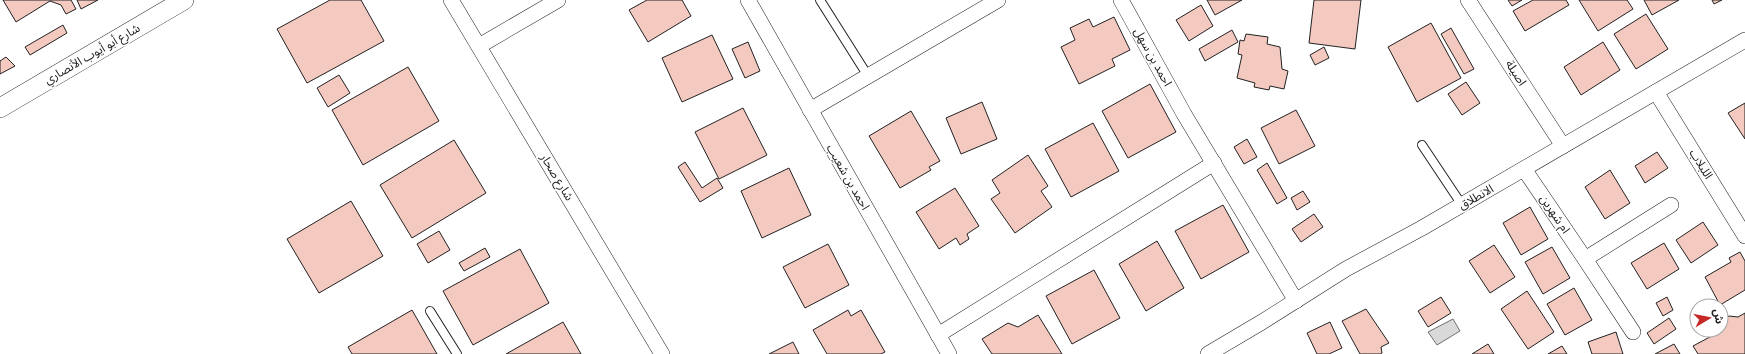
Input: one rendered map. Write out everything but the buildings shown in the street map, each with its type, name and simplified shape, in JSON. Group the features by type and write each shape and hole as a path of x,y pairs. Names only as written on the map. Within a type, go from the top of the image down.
{"street":[{"name":"شارع أبو أيوب الأنصاري","path":"0,108 184,0"},
{"name":"شارع صحار","path":"451,0 662,354"},
{"path":"479,46 558,0"},
{"name":"احمد بن شعيب","path":"748,0 949,354"},
{"path":"810,110 998,0"},
{"name":"احمد بن سهل","path":"1121,0 1184,114 1296,301"},
{"name":"اصيلة","path":"1468,0 1563,146"},
{"name":"الانطلاق","path":"1208,354 1346,269 1462,205 1745,40"},
{"name":"اللبلاب","path":"1656,92 1745,236"},
{"path":"938,335 1214,162"},
{"name":"ام شهرين","path":"1524,169 1633,332"},
{"path":"1585,259 1671,205"}],"lane":[{"path":"820,0 868,76"},
{"path":"1422,145 1462,205"},
{"path":"430,311 457,354"}],"shaded area":[{"path":"1453,319 1460,331 1437,345 1428,332"}]}
